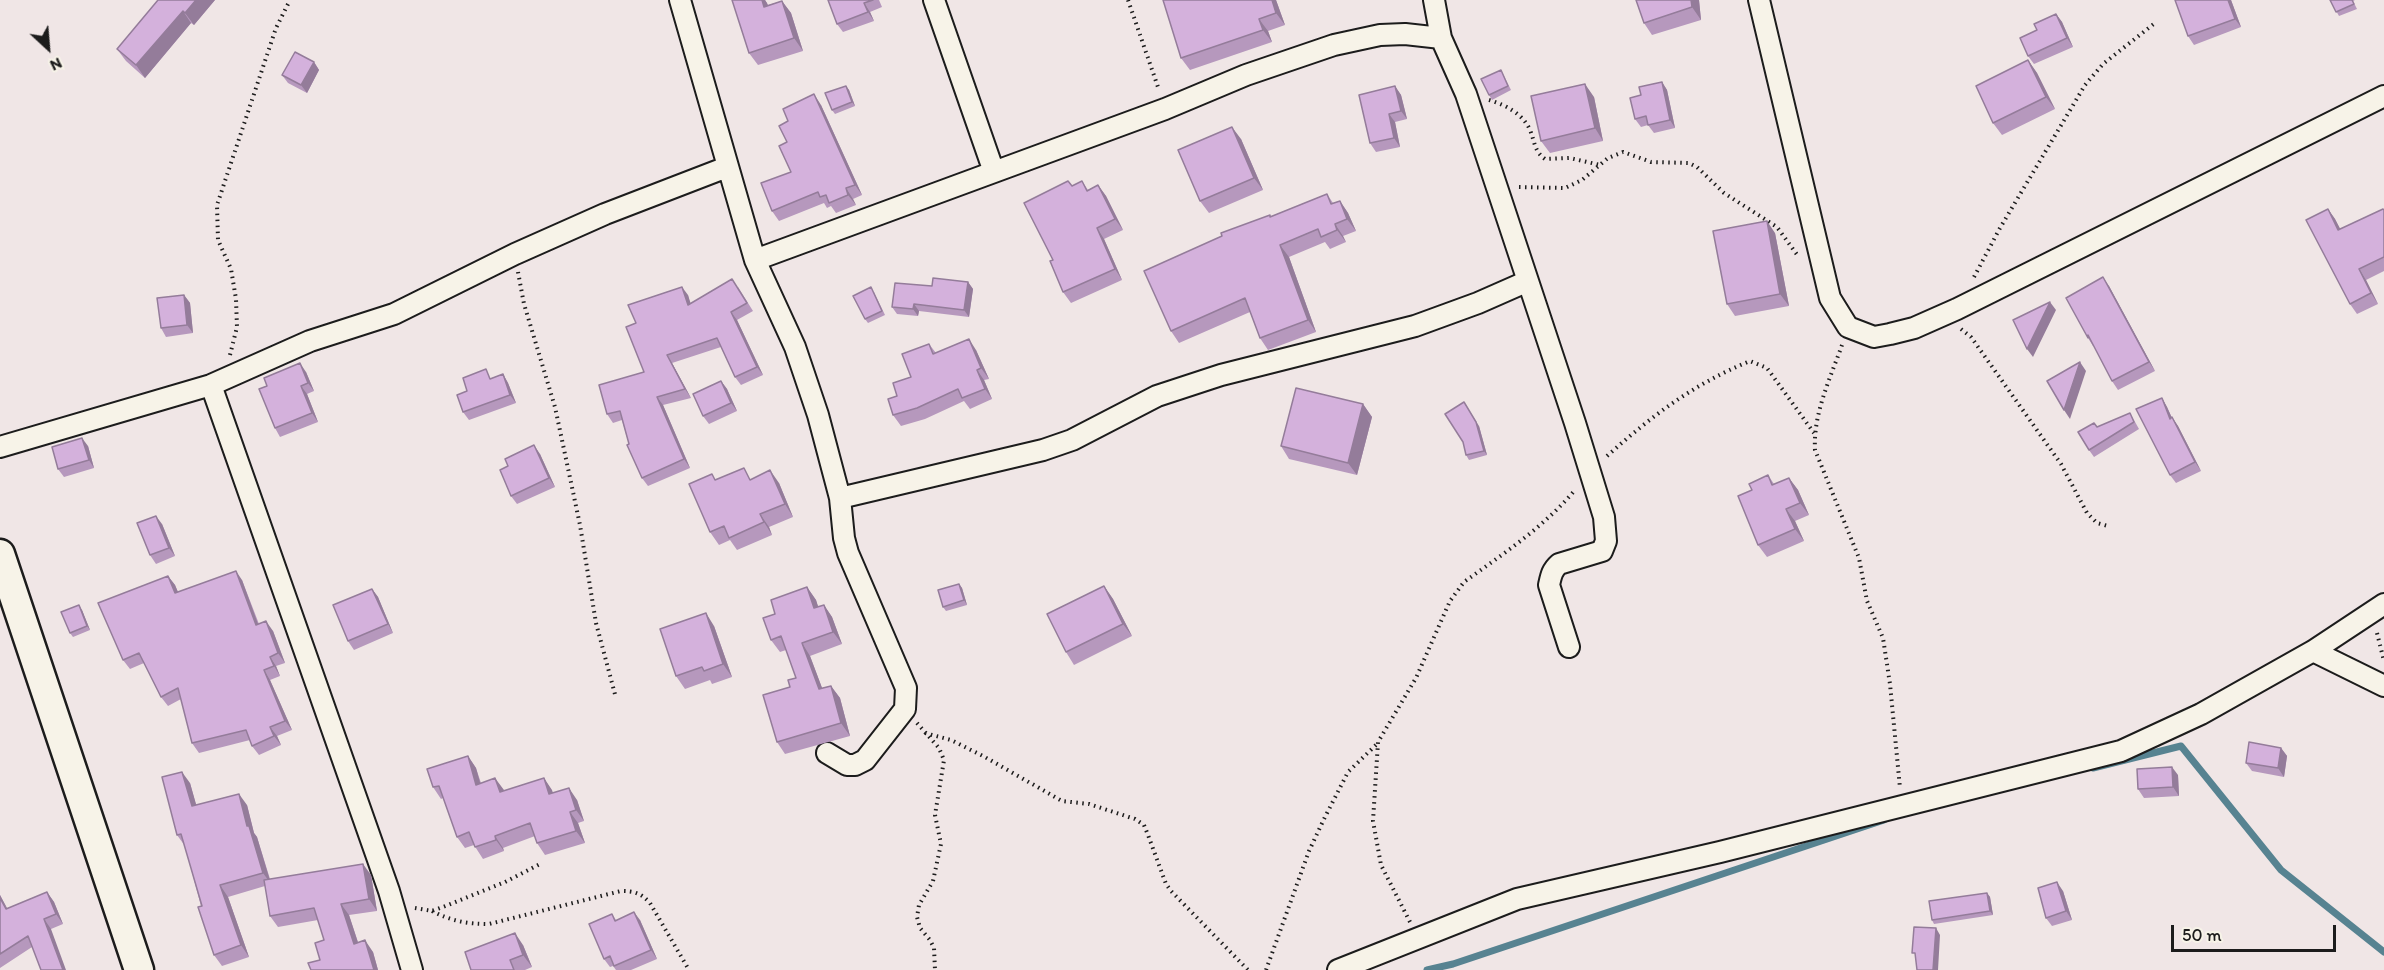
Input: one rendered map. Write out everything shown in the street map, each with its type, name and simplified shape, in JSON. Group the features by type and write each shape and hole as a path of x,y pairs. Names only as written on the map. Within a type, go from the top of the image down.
{"main road":[{"path":"0,554 139,970"}],"street":[{"path":"680,0 726,167 755,260 795,347 818,415 840,498 848,553 903,676 907,697 905,709 865,760 855,765 847,765 827,753"},
{"path":"934,0 994,172"},
{"path":"1434,0 1441,38 1466,94 1604,517 1606,541 1602,551 1559,564 1554,569 1549,585 1569,647"},
{"path":"1759,0 1830,298 1848,327 1874,337 1914,328 1951,312 2384,96"},
{"path":"755,260 1165,109 1246,75 1334,45 1388,35 1405,34 1441,38"},
{"path":"0,447 215,383 310,341 394,314 515,254 661,191 726,167"},
{"path":"840,498 1043,450 1072,441 1157,396 1221,375 1415,326 1478,303 1528,281"},
{"path":"215,383 389,891 412,970"},
{"path":"1338,970 1517,899 1902,808 2121,751 2201,714 2313,651 2381,606"},
{"path":"2313,651 2384,686"}],"path":[{"path":"215,383 232,351 237,327 236,299 231,269 218,240 218,205 276,28 290,0"},
{"path":"1128,0 1165,109"},
{"path":"2108,526 2097,523 2087,513 2061,464 1951,312 2085,85 2103,64 2155,23"},
{"path":"1466,94 1498,103 1522,117 1531,131 1534,146 1545,159 1570,158 1600,165"},
{"path":"1497,186 1565,188 1582,180 1608,158 1623,152 1652,162 1689,164 1697,167 1724,193 1776,227 1803,262"},
{"path":"515,254 524,304 555,407 580,525 596,623 616,699"},
{"path":"1848,327 1817,417 1814,433 1815,450 1819,465 1855,548 1867,601 1883,638 1890,684 1902,808"},
{"path":"1266,970 1309,851 1324,819 1348,772 1378,742 1416,678 1450,601 1464,582 1521,541 1559,509 1590,471 1661,410 1719,374 1750,361 1767,368 1814,433"},
{"path":"2381,606 2377,633 2384,661"},
{"path":"905,709 939,748 944,767 935,815 940,844 933,881 918,905 917,917 920,928 934,948 935,970"},
{"path":"925,733 951,741 983,756 1062,801 1089,804 1135,819 1144,825 1166,884 1248,970"},
{"path":"1378,742 1373,821 1381,865 1418,938"},
{"path":"432,910 505,882 542,863"},
{"path":"389,891 415,908 432,910 447,919 466,924 489,924 621,891 633,891 650,903 689,970"}],"building":[{"path":"158,0 196,0 185,13 183,11 136,65 117,49"},
{"path":"732,0 762,0 764,7 782,1 794,38 749,53"},
{"path":"828,0 873,0 864,3 868,12 837,24"},
{"path":"1163,0 1272,0 1276,13 1259,19 1263,30 1181,58"},
{"path":"1636,0 1691,0 1692,7 1644,23"},
{"path":"2175,0 2228,0 2235,19 2188,36"},
{"path":"2330,0 2352,0 2354,4 2336,12"},
{"path":"2056,14 2067,38 2028,56 2020,38 2037,30 2034,24"},
{"path":"295,52 314,62 301,85 282,75"},
{"path":"2028,60 2046,97 1993,123 1976,86"},
{"path":"1501,70 1508,86 1489,95 1481,79"},
{"path":"1662,82 1670,120 1648,125 1646,116 1635,119 1630,98 1641,95 1639,87"},
{"path":"1585,84 1595,128 1541,141 1531,96"},
{"path":"846,86 852,102 832,110 825,93"},
{"path":"1395,86 1401,111 1389,114 1394,138 1370,143 1359,95"},
{"path":"814,94 855,185 846,188 848,195 829,203 826,195 820,197 818,192 772,211 761,183 791,172 779,146 787,142 779,126 788,121 783,109"},
{"path":"1232,127 1254,178 1200,201 1178,150"},
{"path":"1068,181 1072,186 1082,181 1087,191 1098,185 1115,219 1097,228 1115,269 1063,292 1050,261 1053,260 1024,203"},
{"path":"1327,194 1331,204 1340,201 1347,219 1335,224 1337,230 1321,237 1318,229 1280,245 1308,320 1260,338 1245,298 1171,331 1144,271 1222,236 1221,233 1270,215 1270,217"},
{"path":"2328,209 2338,230 2384,210 2384,257 2359,269 2371,293 2350,304 2306,220"},
{"path":"1767,221 1780,294 1727,304 1713,231"},
{"path":"2103,277 2149,362 2112,381 2066,298"},
{"path":"933,278 968,282 964,310 914,304 913,309 892,307 895,283 932,286"},
{"path":"732,279 747,303 731,312 757,367 735,377 717,338 667,355 685,389 657,397 684,459 642,478 627,445 629,444 620,411 607,414 599,385 644,372 626,327 636,323 628,305 682,287 688,305"},
{"path":"871,287 882,311 865,319 853,296"},
{"path":"184,295 187,325 161,328 157,298"},
{"path":"2050,302 2028,347 2027,349 2013,320"},
{"path":"969,339 981,368 977,370 985,389 962,398 958,389 917,408 893,415 888,399 897,396 893,383 911,377 902,354 929,344 933,354"},
{"path":"2080,362 2064,410 2047,381"},
{"path":"300,363 308,383 301,386 312,413 275,428 259,389 267,386 264,378"},
{"path":"486,369 490,379 503,374 510,395 463,412 457,395 467,391 463,378"},
{"path":"721,381 731,403 703,416 693,394"},
{"path":"1296,388 1363,404 1348,463 1281,446"},
{"path":"2162,398 2170,419 2172,417 2195,462 2170,475 2136,409"},
{"path":"1464,402 1476,422 1484,451 1466,455 1463,442 1445,414"},
{"path":"2130,413 2134,422 2089,450 2078,432 2094,423 2097,427"},
{"path":"82,438 89,460 58,469 52,447"},
{"path":"534,445 549,478 511,496 500,470 508,466 505,459"},
{"path":"744,468 750,480 770,470 785,504 760,514 764,522 729,538 724,526 710,532 689,484 712,474 715,480"},
{"path":"1768,475 1772,485 1789,478 1800,503 1786,509 1795,529 1758,545 1738,496 1752,490 1749,484"},
{"path":"156,516 169,548 150,555 137,523"},
{"path":"236,571 256,625 266,621 278,653 270,657 274,666 264,670 285,721 270,727 274,736 252,746 246,730 192,743 178,688 161,697 139,653 123,660 98,603 168,576 175,593"},
{"path":"959,584 964,600 943,607 938,590"},
{"path":"1104,586 1123,624 1066,652 1047,614"},
{"path":"807,587 814,608 824,605 833,632 802,643 819,689 831,686 841,723 777,742 763,695 790,687 788,680 796,678 781,636 771,640 763,618 775,614 771,600"},
{"path":"372,589 388,624 348,641 333,605"},
{"path":"79,605 87,626 70,633 61,612"},
{"path":"706,613 723,664 704,671 702,667 676,676 660,629"},
{"path":"2249,742 2281,748 2278,768 2246,763"},
{"path":"468,756 476,785 495,778 500,792 544,778 549,794 569,788 576,810 570,812 576,831 537,843 530,823 495,836 496,840 475,847 469,832 457,837 439,786 433,787 427,769"},
{"path":"2172,767 2173,787 2138,789 2137,769"},
{"path":"182,772 192,806 239,794 263,873 220,885 241,945 214,955 198,907 202,906 181,834 177,835 162,777"},
{"path":"363,864 369,899 341,904 354,944 365,940 374,970 311,970 308,963 320,960 315,943 324,940 314,908 270,916 264,880"},
{"path":"2057,882 2066,911 2046,918 2038,888"},
{"path":"47,892 56,914 44,919 63,970 41,970 28,936 0,954 0,898 6,909"},
{"path":"1987,893 1990,911 1932,920 1929,901"},
{"path":"634,912 651,950 614,966 610,956 604,959 589,924 612,914 615,921"},
{"path":"1914,927 1936,928 1933,970 1917,970 1915,953 1912,953"},
{"path":"515,933 523,955 510,960 514,970 471,970 465,952"}],"waterway":[{"path":"2093,768 2181,746 2281,870 2384,952"},
{"path":"1427,970 1453,964 1884,820"}]}
